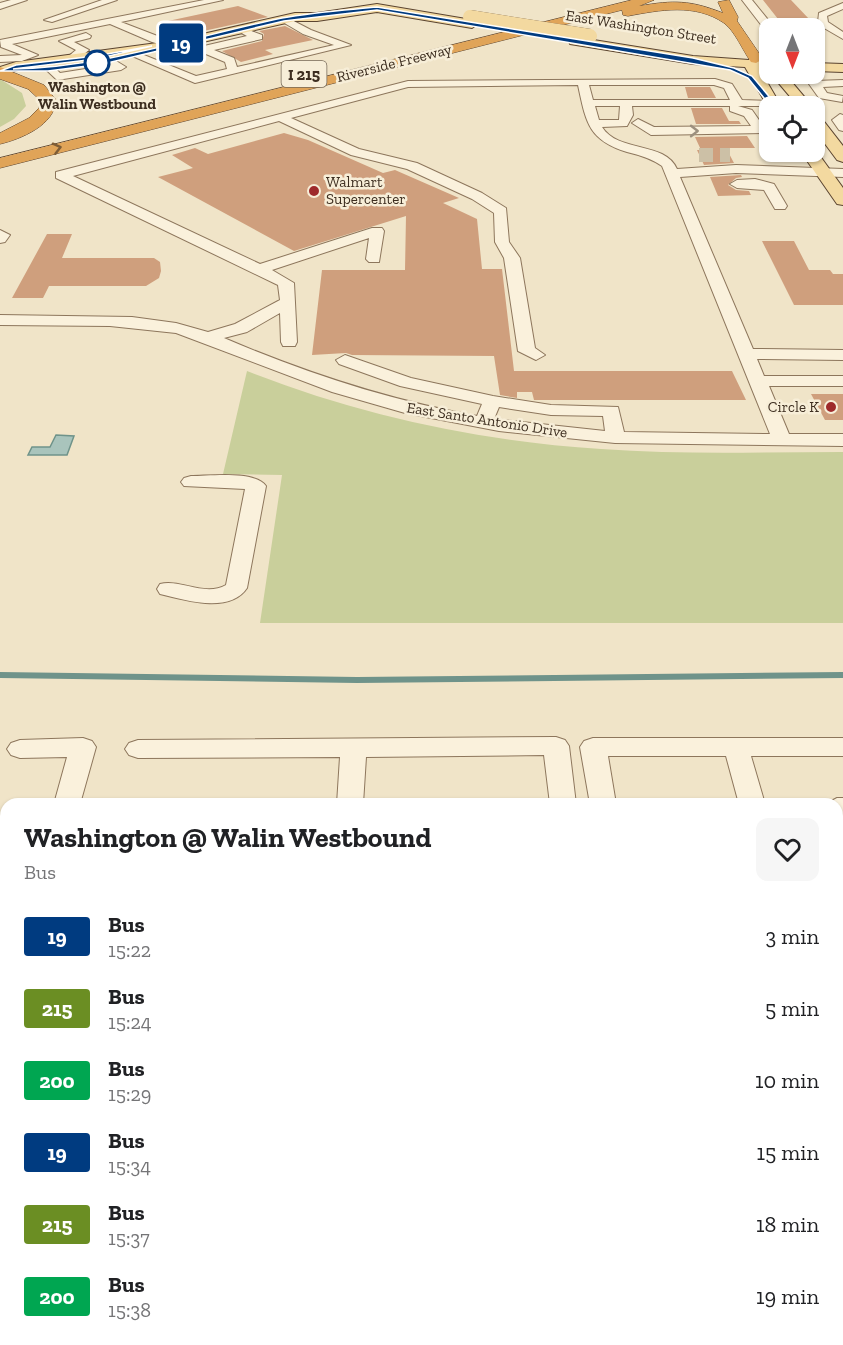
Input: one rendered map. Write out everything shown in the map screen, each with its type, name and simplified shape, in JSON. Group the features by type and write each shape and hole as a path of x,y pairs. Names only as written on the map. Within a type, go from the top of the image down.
{"highway":[{"name":"Riverside Freeway","path":"0,163 608,0"},
{"name":"Riverside Freeway","path":"0,149 648,0"},
{"path":"724,0 732,17 730,21 734,41 759,59"},
{"path":"434,48 485,45 663,6 701,8 730,21"},
{"path":"434,48 532,14"},
{"path":"0,67 1,74 6,78 38,89 48,100 48,108 36,121 0,139"}],"main road":[{"path":"386,4 416,3"},
{"name":"East Washington Street","path":"107,58 149,46 172,45 241,30 307,12 357,4 386,4 434,14 470,17 759,62"},
{"name":"East Washington Street","path":"290,18 316,17 386,4 574,41 693,60 759,63"},
{"path":"452,4 455,11 470,17"},
{"name":"East Washington Street","path":"0,67 46,67 135,55 172,45"},
{"path":"676,49 713,48"},
{"path":"825,55 840,66"},
{"path":"693,60 744,73 761,87"},
{"path":"759,65 752,68 759,83"},
{"path":"825,68 840,66"},
{"path":"760,84 767,96"},
{"path":"786,84 796,96"},
{"path":"832,113 843,157"},
{"path":"821,162 834,173 843,200"}],"street":[{"path":"0,6 22,0"},
{"path":"37,22 112,0"},
{"path":"0,43 218,0"},
{"path":"747,0 766,24 829,32 822,15 843,5"},
{"path":"826,0 843,5"},
{"path":"135,55 195,80 346,45 307,32 290,18"},
{"path":"110,21 172,45 203,50 230,60 233,71"},
{"path":"203,50 258,37 241,30"},
{"path":"74,57 84,50 64,41 97,34"},
{"path":"0,43 33,55 0,67"},
{"path":"150,62 196,53 218,63 213,67 182,75"},
{"path":"583,82 595,124 605,139 685,177 807,177 834,173"},
{"path":"652,82 661,103"},
{"path":"289,342 286,284 61,175 408,84 652,82 723,84 728,86 736,106 748,113 760,130 651,131 638,123"},
{"path":"832,113 815,84 843,82"},
{"path":"589,103 759,105"},
{"path":"595,124 623,123 627,115 626,103"},
{"path":"279,117 355,152 411,166 477,196 501,211 502,242 512,258 528,351 536,355"},
{"path":"746,155 755,171"},
{"path":"667,167 679,159"},
{"path":"667,167 686,171 834,173"},
{"path":"667,167 782,440"},
{"path":"722,184 765,185 780,206"},
{"path":"693,188 701,206"},
{"path":"258,270 377,231 374,259"},
{"path":"0,234 3,235 0,239"},
{"path":"208,337 241,328 288,302"},
{"name":"East Santo Antonio Drive","path":"0,320 131,322 176,328 208,337 270,365 320,383 383,402 533,430 615,436 843,440"},
{"path":"226,344 241,328"},
{"path":"747,354 843,355"},
{"path":"345,360 406,382 493,401 551,410 612,411 615,436"},
{"path":"758,381 843,381"},
{"path":"483,422 493,401"},
{"path":"168,589 188,594 229,594 236,588 256,486 247,482 191,482"},
{"path":"138,749 556,746 562,798"},
{"path":"20,749 83,747 70,798"},
{"path":"350,798 354,747"},
{"path":"602,798 593,747 843,747"},
{"path":"736,747 750,798"}],"green space":[{"path":"0,79 22,93 26,106 14,119 0,127"},
{"path":"247,371 333,401 377,413 421,424 511,440 601,449 662,452 843,452 843,623 260,623 282,475 223,474"}],"water":[{"path":"56,435 74,436 67,455 28,455 32,447 50,447"}],"building":[{"path":"763,0 791,0 808,18 777,18"},
{"path":"238,6 268,17 199,32 168,21"},
{"path":"285,26 313,40 265,50 273,54 241,62 222,51 262,41 264,34 259,31"},
{"path":"685,87 710,87 716,98 688,98"},
{"path":"691,108 722,108 729,121 739,121 741,124 696,124"},
{"path":"284,133 308,140 383,173 395,170 459,198 443,203 477,219 482,269 502,269 514,371 732,371 746,400 534,400 532,392 517,392 517,398 500,395 494,356 352,355 346,353 312,355 322,270 405,270 406,216 294,251 158,177 193,168 172,155 195,148 208,154"},
{"path":"747,136 755,148 726,148 734,163 704,165 697,150 701,150 695,137"},
{"path":"741,175 742,177 736,178 728,185 736,190 749,191 751,195 718,196 710,177"},
{"path":"47,234 72,234 62,258 154,258 160,262 159,278 146,286 49,286 43,298 12,298"},
{"path":"762,241 794,241 809,270 830,270 833,274 843,274 843,305 794,305"},
{"name":"Circle K","path":"811,394 843,394 843,420 825,420"}],"waterway":[{"path":"0,675 357,680 843,675"}],"tunnel":[{"path":"699,155 730,155"}],"bus line":[{"name":"19","path":"149,46 66,62 16,66 1,71 48,70 103,62 284,19 377,8 693,60 744,73 761,87 767,96"}],"place":[{"name":"Washington @ Walin Westbound","path":"97,63"},
{"name":"Walmart Supercenter","path":"314,191"},
{"name":"Circle K","path":"831,407"}]}
